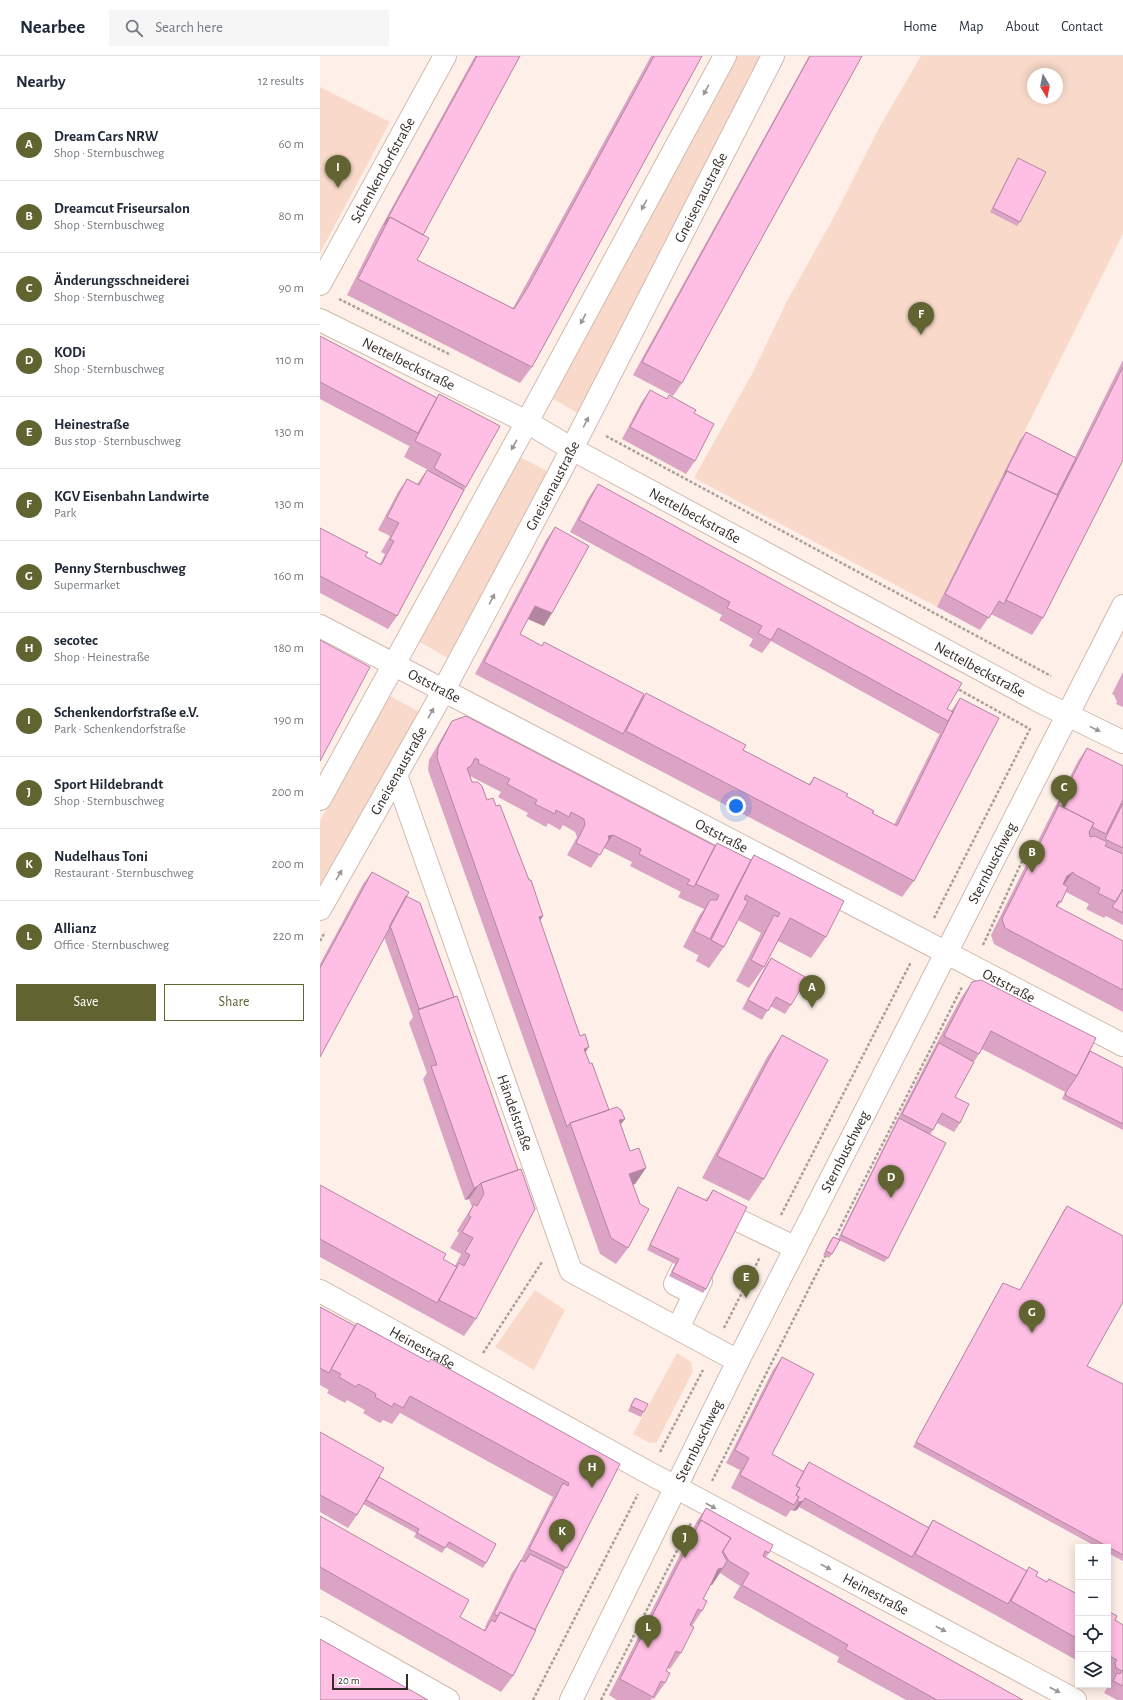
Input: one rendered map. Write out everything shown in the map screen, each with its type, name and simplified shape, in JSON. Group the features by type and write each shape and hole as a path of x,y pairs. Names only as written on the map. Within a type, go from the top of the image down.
{"street":[{"name":"Schenkendorfstraße","path":"327,290 445,56"},
{"path":"320,799 527,422 725,56"},
{"name":"Gneisenaustraße","path":"320,909 443,691 572,449 773,56"},
{"name":"Nettelbeckstraße","path":"320,320 527,422 572,449 1067,715 1123,742"},
{"name":"Sternbuschweg","path":"571,1700 677,1488 738,1361 1123,606"},
{"name":"Oststraße","path":"320,626 945,953 981,970 1123,1046"},
{"name":"Händelstraße","path":"396,775 571,1271 738,1361"},
{"path":"695,1294 675,1284 713,1208 796,1248"},
{"path":"723,1238 733,1218"},
{"path":"678,1328 710,1264"},
{"name":"Heinestraße","path":"320,1290 677,1488 1075,1700"},
{"path":"320,1628 448,1700"}],"path":[{"path":"327,290 455,358"},
{"path":"585,424 1051,676"},
{"path":"953,687 1030,729"},
{"path":"832,1244 961,988 981,970 982,946 1025,854"},
{"path":"470,1374 558,1237"},
{"path":"601,1700 828,1251"}],"shaded area":[{"path":"735,56 763,56 579,414 550,397"},
{"path":"921,56 1123,56 1123,234 937,607 694,478 753,372 788,299 835,215 880,126"},
{"path":"320,87 390,122 320,253"},
{"path":"518,456 549,472 448,658 418,641"},
{"path":"388,695 420,712 320,887 320,821"},
{"path":"535,1290 565,1310 534,1370 495,1347"},
{"path":"677,1353 691,1362 693,1371 657,1442 650,1443 633,1434"}],"building":[{"path":"477,56 520,56 423,235 390,217 384,225"},
{"path":"654,56 702,56 532,367 358,279 390,217 429,238 417,260 514,309 528,287"},
{"path":"810,56 862,56 682,383 642,362"},
{"path":"1018,158 1046,172 1020,222 993,208"},
{"path":"320,336 437,398 418,433 320,382"},
{"path":"1123,367 1123,460 1043,618 1006,600"},
{"path":"650,390 667,399 669,395 696,410 694,413 714,424 695,461 630,427"},
{"path":"439,394 500,426 466,487 434,468 441,454 415,441"},
{"path":"1026,432 1076,458 1057,495 1007,471 1004,475"},
{"path":"427,470 464,490 397,616 320,576 320,528 368,552 365,556 381,565 394,541 390,539 399,523 387,517 407,479 419,485"},
{"path":"1007,471 1058,495 1004,604 999,601 989,618 945,594"},
{"path":"598,484 962,683 947,709 953,712 948,721 778,628 771,640 758,633 762,626 727,608 730,602 579,520"},
{"path":"555,527 589,546 552,613 535,606 520,634 542,646 544,642 644,694 623,734 484,662"},
{"path":"320,640 370,667 320,761"},
{"path":"646,693 746,745 743,750 810,785 814,777 848,794 846,796 874,811 872,813 897,826 960,698 999,718 914,881 626,731"},
{"path":"466,716 715,846 694,887 687,884 690,880 639,854 641,849 613,835 608,836 609,839 600,855 576,843 585,825 584,819 571,812 569,817 556,810 555,814 535,804 537,800 507,784 510,779 478,763 479,760 475,758 471,766 467,768 472,782 478,782 482,786 487,800 493,798 496,806 500,805 529,880 531,880 543,916 539,917 580,1036 585,1034 589,1047 584,1049 590,1064 592,1063 609,1110 570,1123 567,1127 437,758 438,748 452,721"},
{"path":"1087,748 1123,766 1123,800 1106,834 1092,827 1094,823 1059,805 1056,809"},
{"path":"1123,803 1123,848 1105,839"},
{"path":"1059,805 1094,823 1089,832 1090,837 1095,836 1107,842 1105,846 1123,854 1123,889 1116,902 1098,893 1100,888 1074,874 1073,872 1067,876 1063,884 1068,887 1061,902 1059,901 1056,906 1123,941 1123,990 1005,928 1002,919"},
{"path":"717,843 751,860 710,939 694,931 710,900 717,900 719,895 696,884"},
{"path":"754,855 844,901 826,937 790,918 764,967 751,960 774,915 778,917 780,913 746,895 744,899 748,901 724,947 711,940"},
{"path":"372,872 409,892 320,1057 320,968"},
{"path":"1123,889 1123,913 1112,907"},
{"path":"406,896 420,903 454,997 419,1009 391,928 389,927"},
{"path":"771,958 807,978 791,1005 776,997 768,1011 748,1000"},
{"path":"981,980 1096,1038 1077,1076 991,1031 979,1054 944,1036 972,982"},
{"path":"457,996 518,1170 481,1183 474,1188 431,1066 437,1065 418,1010"},
{"path":"782,1035 828,1060 764,1179 717,1156"},
{"path":"939,1043 974,1062 955,1097 969,1104 960,1123 942,1113 933,1130 902,1114"},
{"path":"1090,1051 1123,1068 1123,1124 1065,1095"},
{"path":"617,1107 621,1110 625,1119 619,1120 630,1151 639,1148 646,1168 629,1174 640,1204 649,1209 628,1248 611,1238 570,1123"},
{"path":"899,1118 946,1143 888,1258 841,1235"},
{"path":"521,1169 535,1209 476,1319 439,1300 459,1263 464,1266 470,1255 465,1252 473,1238 462,1232 471,1217 468,1215 474,1204 477,1206 484,1194 481,1183"},
{"path":"320,1185 446,1254 443,1259 457,1267 437,1303 320,1239"},
{"path":"678,1187 707,1201 713,1190 747,1207 706,1289 672,1272 679,1259 650,1245"},
{"path":"1067,1206 1123,1236 1123,1302 1087,1366 1123,1384 1123,1555 1111,1548 1111,1544 1103,1544 916,1442 1003,1283 1020,1290"},
{"path":"833,1237 840,1240 832,1254 826,1251"},
{"path":"320,1307 355,1326 329,1373 320,1368"},
{"path":"357,1323 429,1362 431,1359 620,1464 567,1568 529,1549 563,1483 568,1486 569,1483 410,1396 403,1408 394,1403 392,1407 375,1397 376,1394 368,1389 358,1384 356,1387 339,1377 341,1374 331,1369"},
{"path":"782,1357 814,1374 772,1454 804,1472 796,1486 800,1488 796,1495 799,1497 794,1505 740,1475 749,1458 735,1450"},
{"path":"635,1398 648,1404 644,1412 631,1406"},
{"path":"320,1432 384,1468 357,1515 320,1495"},
{"path":"809,1462 929,1528 912,1557 805,1498 803,1501 797,1501 799,1497 796,1495 800,1488 796,1486"},
{"path":"379,1477 496,1544 486,1563 449,1542 445,1548 417,1533 419,1529 366,1500"},
{"path":"706,1508 773,1545 769,1553 765,1551 763,1556 1023,1700 937,1700 845,1649 848,1645 742,1585 749,1573 729,1561 723,1551 731,1538 701,1520 698,1524"},
{"path":"320,1516 469,1600 460,1617 485,1631 491,1620 495,1622 500,1612 536,1630 513,1676 320,1567"},
{"path":"701,1520 731,1538 722,1552 727,1561 723,1568 718,1569 703,1599 707,1601 702,1611 698,1609 690,1625 694,1627 681,1653 676,1651 666,1671 670,1673 665,1683 661,1681 653,1697 620,1679"},
{"path":"933,1520 1027,1571 1008,1604 915,1554"},
{"path":"530,1554 564,1571 535,1630 500,1612 498,1616 494,1614 521,1560 525,1562"},
{"path":"1029,1567 1038,1572 1036,1576 1047,1582 1049,1579 1075,1593 1075,1637 1011,1601"},
{"path":"1111,1613 1117,1616 1115,1620 1123,1625 1122,1671 1116,1668 1115,1663 1117,1660 1111,1657"},
{"path":"320,1639 428,1700 320,1700"},
{"path":"1123,1670 1123,1686 1113,1681 1117,1673 1120,1674"}],"place":[{"name":"Schenkendorfstraße e.V.","path":"338,188"},
{"name":"KGV Eisenbahn Landwirte","path":"921,335"},
{"name":"Änderungsschneiderei","path":"1064,808"},
{"name":"Dreamcut Friseursalon","path":"1032,873"},
{"name":"Dream Cars NRW","path":"812,1008"},
{"name":"KODi","path":"891,1198"},
{"name":"Heinestraße","path":"746,1298"},
{"name":"Penny Sternbuschweg","path":"1032,1333"},
{"name":"secotec","path":"592,1488"},
{"name":"Nudelhaus Toni","path":"562,1552"},
{"name":"Sport Hildebrandt","path":"685,1558"},
{"name":"Allianz","path":"648,1648"}]}
